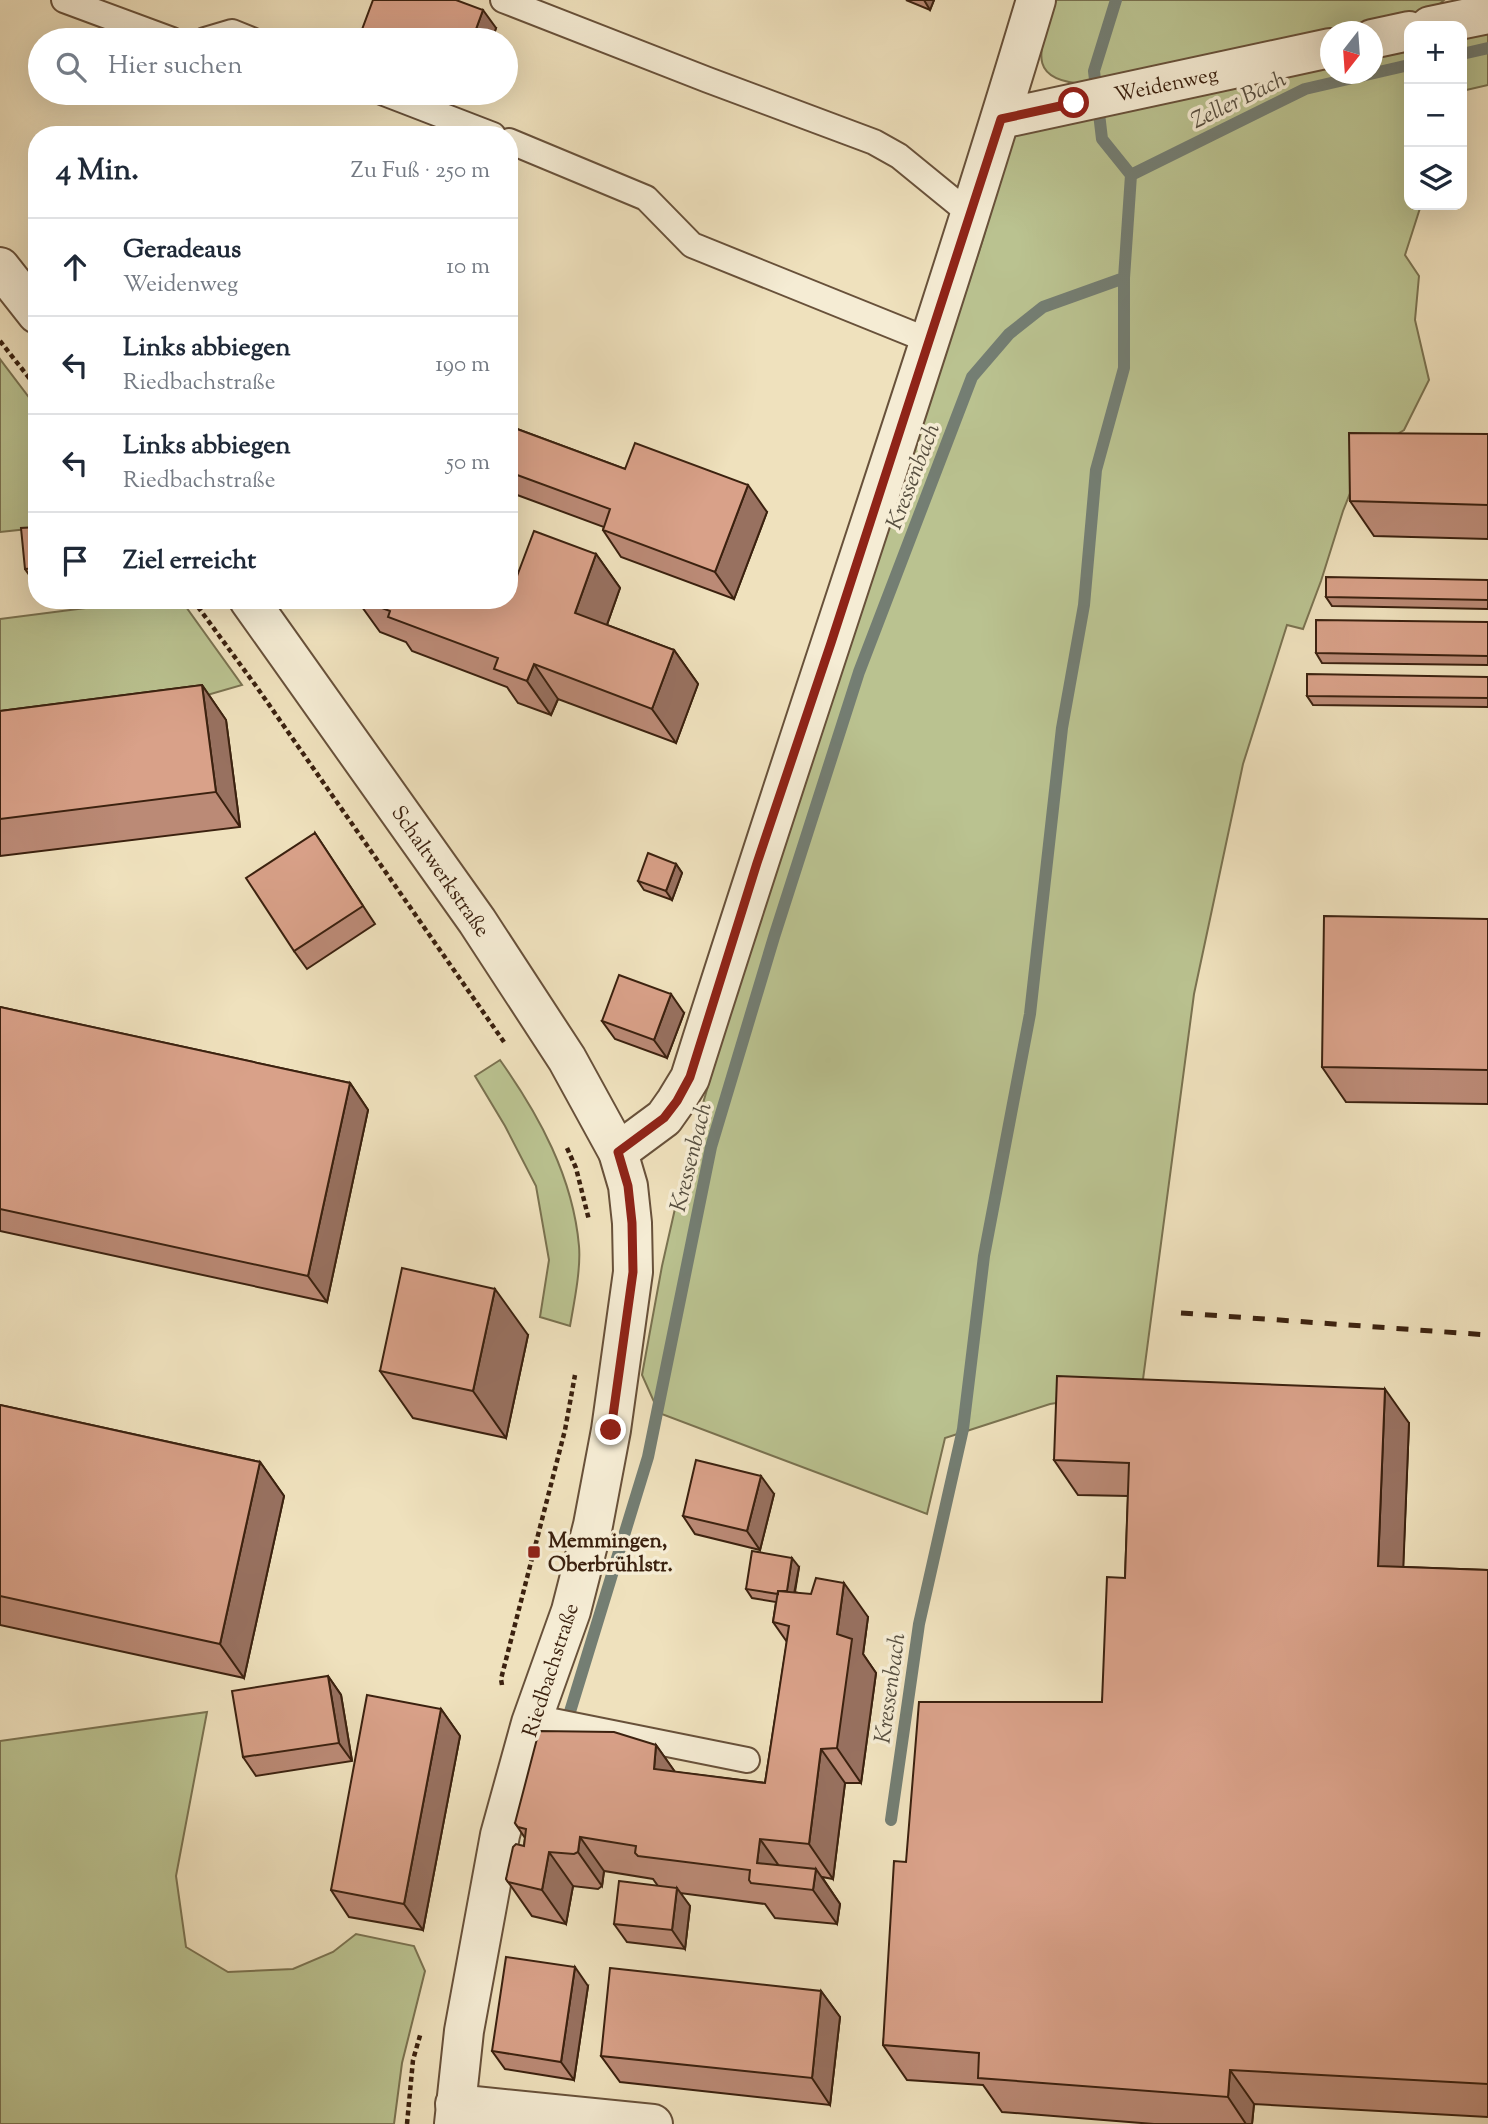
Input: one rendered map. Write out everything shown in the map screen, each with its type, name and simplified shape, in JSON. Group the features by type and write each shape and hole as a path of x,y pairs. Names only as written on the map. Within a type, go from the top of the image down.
{"street":[{"path":"618,1152 664,1118 690,1077 757,863 836,630 1001,119 1037,0"},
{"path":"1383,36 1433,20 1488,14"},
{"name":"Weidenweg","path":"1001,119 1320,50"},
{"path":"0,267 28,303"},
{"name":"Schaltwerkstraße","path":"255,609 477,921 567,1059 618,1152"},
{"name":"Riedbachstraße","path":"455,2114 464,2031 500,1835 542,1719 593,1525 611,1430 633,1272 628,1186 618,1152"},
{"path":"455,2114 653,2124"}],"lane":[{"path":"64,0 140,28"},
{"path":"503,0 874,142 899,156 970,214"},
{"path":"415,105 470,126"},
{"path":"518,145 646,198 692,245 929,341"},
{"path":"542,1719 747,1760"}],"path":[{"path":"0,341 28,377"},
{"path":"200,609 512,1052"},
{"path":"567,1147 576,1168 592,1232"},
{"path":"505,1692 501,1679 562,1442 576,1369"},
{"path":"407,2124 413,2060 424,2021"}],"green space":[{"path":"1056,0 1444,0 1429,14 1383,25 1383,21 1320,21 1320,34 1086,84 1065,81 1052,76 1044,68 1041,57"},
{"path":"1488,25 1488,85 1467,90 1467,84 1467,30"},
{"path":"1404,43 1404,210 1419,210 1405,255 1419,276 1415,320 1429,380 1404,430 1366,453 1343,511 1303,629 1287,625 1243,764 1194,994 1140,1402 1075,1400 1050,1404 945,1438 927,1514 659,1413 642,1375 662,1266 684,1169 721,1041 982,242 1013,138 1027,126 1320,61 1320,84 1383,84 1383,48"},
{"path":"0,359 28,396 28,529 0,532"},
{"path":"78,609 187,609 242,685 190,700 0,726 0,619"},
{"path":"500,1060 541,1125 570,1196 579,1255 570,1326 540,1317 549,1260 536,1186 475,1076"},
{"path":"207,1712 176,1876 186,1947 228,1972 293,1969 333,1952 356,1934 414,1946 425,1971 402,2063 394,2124 0,2124 0,1741"}],"building":[{"path":"373,0 456,0 483,10 476,28 363,28"},
{"path":"518,429 625,469 635,443 748,485 715,572 603,530 610,509 518,475"},
{"path":"1349,433 1488,434 1488,505 1350,501"},
{"path":"21,528 28,528 28,569 25,569"},
{"path":"534,531 596,554 575,613 674,650 652,709 534,664 527,681 494,669 498,658 388,617 390,611 385,609 518,609 518,573"},
{"path":"1326,577 1488,580 1488,600 1326,597"},
{"path":"1316,620 1488,622 1488,656 1316,653"},
{"path":"1307,674 1488,677 1488,698 1307,696"},
{"path":"202,685 216,792 0,819 0,711"},
{"path":"315,833 363,906 294,951 246,878"},
{"path":"648,853 676,864 666,891 638,881"},
{"path":"1324,916 1488,919 1488,1070 1322,1067"},
{"path":"619,975 671,994 654,1040 602,1021"},
{"path":"0,1007 350,1083 308,1276 0,1209"},
{"path":"402,1268 495,1289 473,1391 380,1371"},
{"path":"1057,1376 1385,1389 1378,1566 1488,1570 1488,2084 1230,2070 1228,2097 978,2078 979,2053 883,2045 894,1861 906,1862 919,1702 1102,1702 1107,1577 1125,1578 1129,1463 1054,1460"},
{"path":"0,1405 260,1462 220,1644 0,1596"},
{"path":"696,1460 761,1476 747,1531 683,1516"},
{"path":"752,1551 792,1558 787,1591 778,1591 778,1594 746,1589"},
{"path":"816,1578 844,1583 837,1634 852,1639 837,1748 821,1749 809,1844 760,1839 757,1863 816,1869 813,1890 751,1883 750,1870 638,1856 635,1853 636,1846 580,1837 578,1852 574,1854 549,1852 542,1890 508,1882 506,1879 513,1847 516,1844 524,1846 526,1829 515,1823 539,1731 614,1732 656,1745 654,1769 765,1783 789,1626 773,1622 778,1591 811,1594"},
{"path":"328,1676 339,1743 243,1757 232,1691"},
{"path":"367,1695 441,1709 404,1904 331,1890"},
{"path":"619,1881 677,1888 672,1930 614,1924"},
{"path":"506,1957 575,1967 561,2062 492,2051"},
{"path":"610,1968 821,1991 812,2078 601,2056"}],"waterway":[{"name":"Kressenbach","path":"891,1820 919,1624 963,1429 984,1256 1030,1014 1062,728 1084,605 1096,470 1124,368 1124,278 1131,175 1102,139 1094,71 1116,0"},
{"name":"Zeller Bach","path":"1467,53 1488,48"},
{"name":"Zeller Bach","path":"1131,175 1305,89 1404,66"},
{"name":"Kressenbach","path":"565,1728 648,1457 711,1147 774,937 859,672 972,377 1009,334 1043,307 1124,278"}],"railway":[{"path":"1181,1313 1488,1335"}],"place":[{"name":"Memmingen, Oberbrühlstr.","path":"534,1552"}],"route":[{"path":"611,1430 633,1272 628,1186 618,1152 664,1118 690,1077 757,863 1001,119 1074,103"}]}
